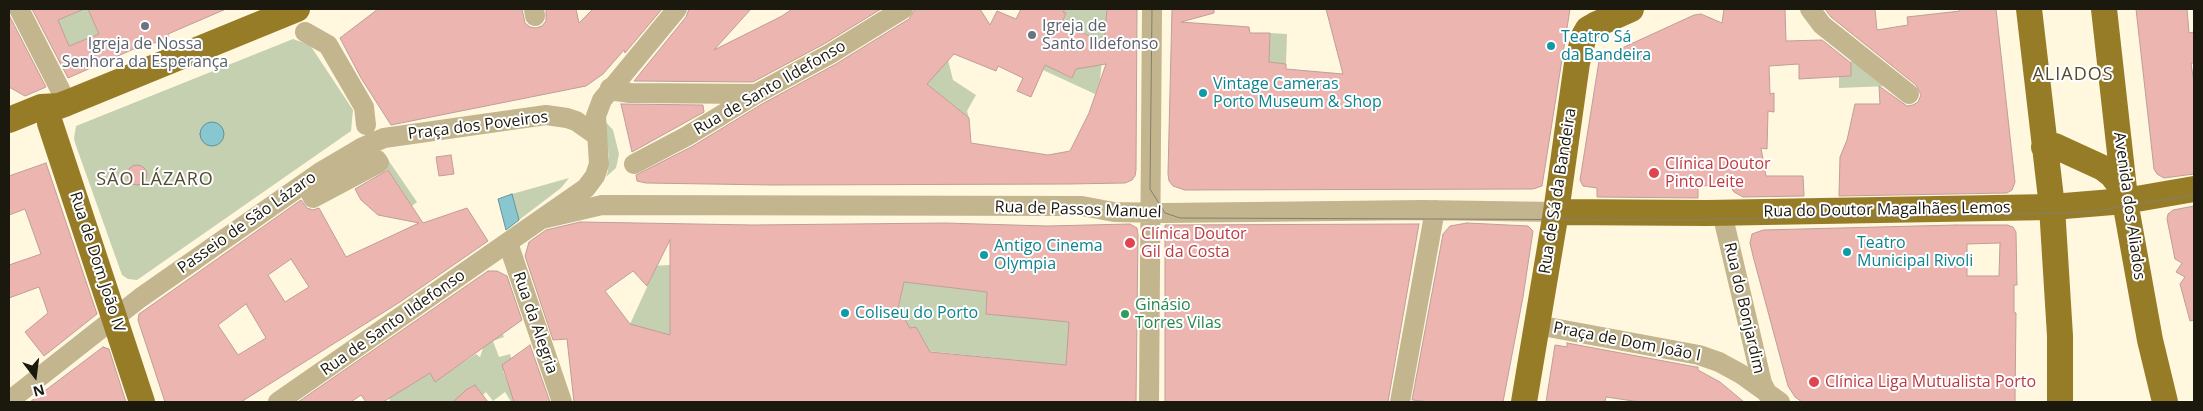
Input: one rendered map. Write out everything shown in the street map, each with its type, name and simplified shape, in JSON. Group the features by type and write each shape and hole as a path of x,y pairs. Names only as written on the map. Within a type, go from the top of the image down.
{"main road":[{"name":"Rua de Sá da Bandeira","path":"1524,402 1556,212 1577,64 1584,36 1588,29 1631,9"},
{"path":"2029,9 2052,207 2059,328 2060,402"},
{"name":"Avenida dos Aliados","path":"2104,9 2124,196 2143,306 2164,402"},
{"path":"11,119 14,136 59,111 301,20"},
{"name":"Rua de Dom João IV","path":"59,111 115,316 142,402"},
{"path":"2044,147 2055,146 2103,168 2112,175 2124,196"},
{"name":"Rua do Doutor Magalhães Lemos","path":"1722,213 2052,207 2124,196 2194,189"},
{"path":"1556,212 1722,213"}],"street":[{"path":"19,9 59,111"},
{"path":"508,243 586,188 595,176 599,157 596,136 597,108 610,88 677,9"},
{"name":"Rua de Santo Ildefonso","path":"634,164 687,136 756,94 830,54 903,9"},
{"path":"1149,402 1152,9"},
{"path":"1810,9 1822,25 1909,94"},
{"path":"301,20 328,45 364,107 366,125"},
{"path":"610,88 630,93 756,94"},
{"name":"Praça dos Poveiros","path":"384,138 546,115 576,121 596,136"},
{"name":"Passeio de São Lázaro","path":"9,401 115,316 322,171 361,148 384,138"},
{"name":"Rua de Passos Manuel","path":"542,219 602,205 1082,206 1114,212 1151,213 1435,210 1556,212"},
{"path":"1400,402 1435,210"},
{"name":"Rua do Bonjardim","path":"1722,213 1762,383 1772,399"},
{"name":"Rua de Santo Ildefonso","path":"278,402 508,243"},
{"name":"Rua da Alegria","path":"508,243 562,402"},
{"name":"Praça de Dom João I","path":"1537,325 1700,355 1734,370 1772,399"}],"green space":[{"path":"88,9 99,34 69,46 58,20"},
{"path":"1065,9 1107,9 1100,80 1095,94 1043,70 1066,14 1063,12","holes":["1072,27 1092,37 1071,78 1052,68"]},
{"path":"1270,33 1287,34 1286,64 1269,62"},
{"path":"293,39 310,45 353,110 351,131 137,280 128,279 122,275 75,143 76,126"},
{"path":"948,60 953,80 976,95 967,111 969,118 921,79 933,76"},
{"path":"1851,61 1855,61 1889,86 1839,88 1839,77 1851,76"},
{"path":"604,120 613,130 619,154 616,168 606,177 609,156"},
{"path":"382,151 417,202 412,206 383,162 374,155"},
{"path":"569,178 561,188 519,220 512,194"},
{"path":"670,265 670,335 654,334 608,318 630,324 654,272 648,266"},
{"path":"904,282 987,292 986,314 1070,322 1067,365 927,351 929,350 916,327 910,328 898,308"},
{"path":"500,327 504,337 493,341 499,357 510,354 514,367 503,371 509,387 520,384 526,402 511,402 505,392 493,401 486,392 483,395 474,385 460,396 464,402 391,402 385,393 409,386 430,373 435,381 476,354 480,357 487,336"}],"water":[{"path":"212,122 220,126 224,134 220,142 212,146 204,142 200,134 204,126"},
{"path":"512,194 519,220 506,230 498,199"}],"building":[{"path":"32,9 84,9 58,20 69,46 99,34 88,9 226,9 168,34 169,37 137,50 136,48 68,78"},
{"path":"378,9 522,9 525,23 530,27 536,28 542,26 546,21 546,9 576,9 579,23 593,9 662,9 625,53 624,50 603,74 586,86 391,125 361,78 340,38"},
{"path":"689,9 751,9 714,50 782,16 792,9 881,9 824,44 753,82 634,81 686,17"},
{"path":"915,9 980,9 990,25 997,11 1016,19 1021,9 1065,9 1063,12 1066,13 1062,23 1104,43 1107,9 1137,9 1135,176 1132,180 1125,183 1069,184 772,185 646,183 637,181 636,175 693,146 762,104 836,64 909,19","holes":["954,54 996,71 998,66 1023,78 1017,91 1031,97 1045,65 1072,78 1076,69 1106,64 1089,113 1070,151 1048,155 971,143 969,118 927,84"]},
{"path":"1172,9 1214,9 1214,13 1181,22 1249,27 1250,33 1270,33 1269,62 1286,64 1286,69 1343,74 1326,9 1570,9 1542,186 1533,189 1185,190 1173,186 1169,181 1168,174"},
{"path":"1724,9 1785,9 1786,41 1822,40 1851,63 1851,76 1799,79 1799,64 1769,66 1770,94 1774,93 1774,112 1768,111 1767,149 1761,148 1766,176 1803,176 1804,196 1743,197 1734,192 1728,182 1698,187 1698,198 1597,197 1597,188 1583,186 1580,180 1599,61 1609,54 1694,15 1701,14 1722,23"},
{"path":"1825,9 1875,9 1877,30 1908,25 1907,17 1960,11 1959,9 1996,9 2015,182 2012,190 2007,193 1839,196 1840,157 1847,140 1855,104 1880,104 1879,86 1907,106 1918,102 1921,95 1916,85 1831,17"},
{"path":"2136,9 2187,9 2189,33 2194,32 2194,63 2191,63 2194,83 2194,174 2164,178 2157,174 2154,169"},
{"path":"9,15 46,87 25,96 9,87"},
{"path":"621,104 703,105 704,112 632,152"},
{"path":"451,155 454,174 439,176 436,157"},
{"path":"46,163 97,314 44,356 25,332 48,313 39,287 9,298 9,265 41,254 25,209 9,215 9,176"},
{"path":"133,165 141,165 147,171 147,179 141,185 133,185 127,179 127,171"},
{"path":"388,170 423,223 467,208 488,241 400,302 241,402 165,402 138,320 139,314 301,200 307,208 313,210 319,208 346,257 419,223 378,215 361,200 355,189","holes":["291,259 309,287 285,302 268,275","246,304 266,338 238,355 218,325"]},
{"path":"2194,206 2194,320 2190,321 2180,284 2185,277 2176,272 2182,263 2175,259 2167,219 2168,214 2173,210"},
{"path":"580,222 753,225 945,223 1047,226 1130,224 1137,228 1138,235 1136,402 574,402 567,339 553,340 525,256 529,242 546,230","holes":["670,240 670,335 630,324 605,291 633,271 647,286","904,282 987,292 986,314 1069,322 1066,365 930,352 916,327 910,328 898,308"]},
{"path":"1467,223 1528,226 1533,231 1523,297 1503,402 1431,402 1412,400 1443,234 1450,226"},
{"path":"1419,224 1388,402 1165,402 1165,225"},
{"path":"1956,225 2007,225 2013,227 2016,232 2017,285 2014,285 2014,312 2016,313 2015,402 1802,402 1795,397 1788,386 1750,243 1752,234 1763,230","holes":["2000,243 1999,276 1967,276 1967,244"]},
{"path":"488,271 497,271 507,276 522,320 435,382 430,373 383,402 366,402 361,395 351,402 298,402"},
{"path":"1567,343 1698,367 1698,370 1720,382 1744,402 1640,402 1606,397 1605,402 1546,402 1555,345 1567,347"},
{"path":"530,345 550,402 514,402 502,365"},
{"path":"103,347 109,349 126,402 30,402"},
{"path":"475,385 488,402 453,402 466,390"}],"tram line":[{"path":"1152,9 1150,189 1165,213 1180,218 1686,220 2019,214 2089,212 2194,195"}],"place":[{"name":"Igreja de Nossa Senhora da Esperança","path":"145,26"},
{"name":"Igreja de Santo Ildefonso","path":"1032,35"},
{"name":"Teatro Sá da Bandeira","path":"1551,46"},
{"name":"Vintage Cameras Porto Museum & Shop","path":"1203,93"},
{"name":"Clínica Doutor Pinto Leite","path":"1654,173"},
{"name":"Clínica Doutor Gil da Costa","path":"1130,243"},
{"name":"Teatro Municipal Rivoli","path":"1847,252"},
{"name":"Antigo Cinema Olympia","path":"984,255"},
{"name":"Coliseu do Porto","path":"845,313"},
{"name":"Ginásio Torres Vilas","path":"1125,314"},
{"name":"Clínica Liga Mutualista Porto","path":"1814,382"}],"district":[{"name":"ALIADOS","path":"2073,75"},
{"name":"SÃO LÁZARO","path":"155,180"}]}
